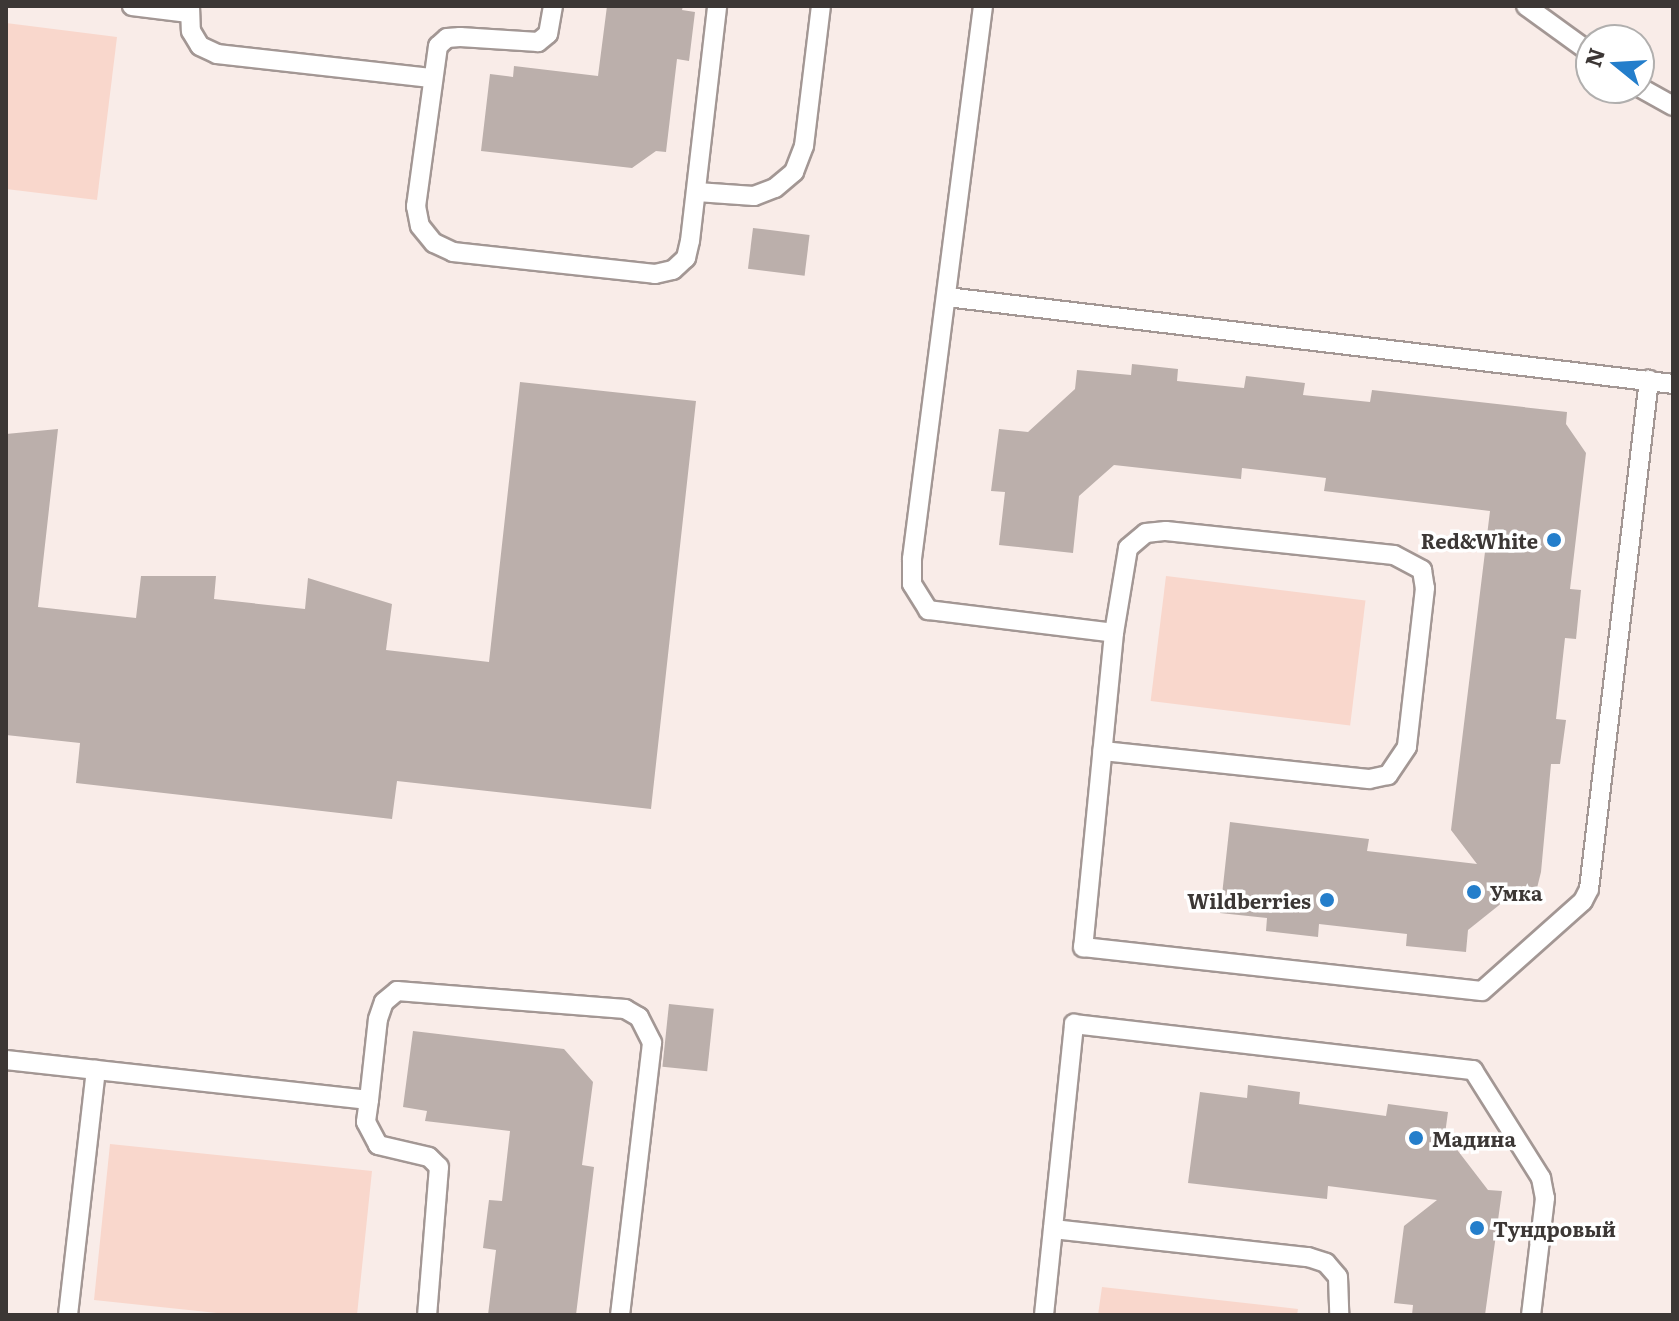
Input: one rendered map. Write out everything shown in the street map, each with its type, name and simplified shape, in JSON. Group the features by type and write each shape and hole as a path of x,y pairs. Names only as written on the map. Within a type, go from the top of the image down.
{"lane":[{"path":"132,6 190,9 191,31 200,46 217,54 431,78"},
{"path":"553,6 548,34 538,42 447,38 434,57 416,206 427,235 453,252 655,274 673,270 686,258 697,192 717,6"},
{"path":"697,192 754,196 775,188 794,172 804,146 821,6"},
{"path":"983,6 912,584 928,610 954,617 1114,633"},
{"path":"1526,6 1575,41"},
{"path":"1655,96 1673,106"},
{"path":"947,297 1673,384"},
{"path":"1102,751 1369,779 1388,775 1407,747 1425,588 1422,570 1394,555 1146,533 1128,548 1121,568 1102,751 1083,947 1482,991 1583,901 1589,889 1649,380"},
{"path":"427,1315 439,1167 429,1157 378,1145 366,1122 378,1019 384,1002 397,991 625,1009 639,1017 652,1043 620,1315"},
{"path":"1044,1315 1074,1024 1473,1070 1541,1178 1545,1198 1531,1315"},
{"path":"6,1060 369,1100"},
{"path":"68,1315 96,1070"},
{"path":"1053,1229 1308,1257 1326,1263 1338,1277 1339,1315"}],"shaded area":[{"path":"6,23 117,37 97,200 6,189"},
{"path":"1166,576 1366,600 1350,726 1151,701"},
{"path":"110,1144 372,1171 357,1315 236,1315 94,1300"},
{"path":"1102,1287 1298,1309 1297,1315 1098,1315"}],"building":[{"path":"607,6 683,6 682,10 695,12 689,61 677,59 666,152 656,151 632,168 481,151 490,74 513,77 514,66 598,76"},
{"path":"753,228 810,235 805,276 748,269"},
{"path":"1132,364 1178,369 1177,381 1244,388 1246,376 1305,383 1303,395 1370,402 1372,390 1567,412 1566,424 1586,453 1570,589 1581,590 1576,639 1565,638 1556,719 1566,720 1560,764 1551,764 1541,872 1537,888 1523,886 1468,930 1466,952 1406,946 1407,934 1319,924 1318,937 1266,931 1267,918 1220,913 1230,822 1369,839 1367,851 1477,864 1451,830 1490,511 1324,491 1326,478 1242,468 1241,479 1114,465 1079,496 1073,553 999,545 1005,492 991,491 999,429 1028,432 1075,389 1077,370 1131,375"},
{"path":"520,382 696,401 651,809 397,781 392,819 76,783 80,743 6,735 6,434 58,429 38,607 136,618 141,576 216,576 214,599 305,609 308,578 392,604 386,650 489,662"},
{"path":"669,1004 714,1009 707,1071 662,1067"},
{"path":"413,1031 564,1049 593,1082 582,1165 594,1167 576,1315 488,1315 496,1250 483,1248 489,1200 502,1201 510,1131 425,1121 427,1111 403,1107"},
{"path":"1248,1085 1300,1092 1299,1104 1386,1116 1388,1104 1448,1112 1445,1134 1488,1190 1502,1191 1485,1315 1412,1315 1413,1305 1394,1303 1404,1226 1437,1200 1328,1186 1327,1199 1188,1183 1200,1092 1247,1098"}],"place":[{"name":"Red&White","path":"1554,540"},
{"name":"Умка","path":"1474,892"},
{"name":"Wildberries","path":"1327,900"},
{"name":"Мадина","path":"1416,1138"},
{"name":"Тундровый","path":"1477,1228"}]}
